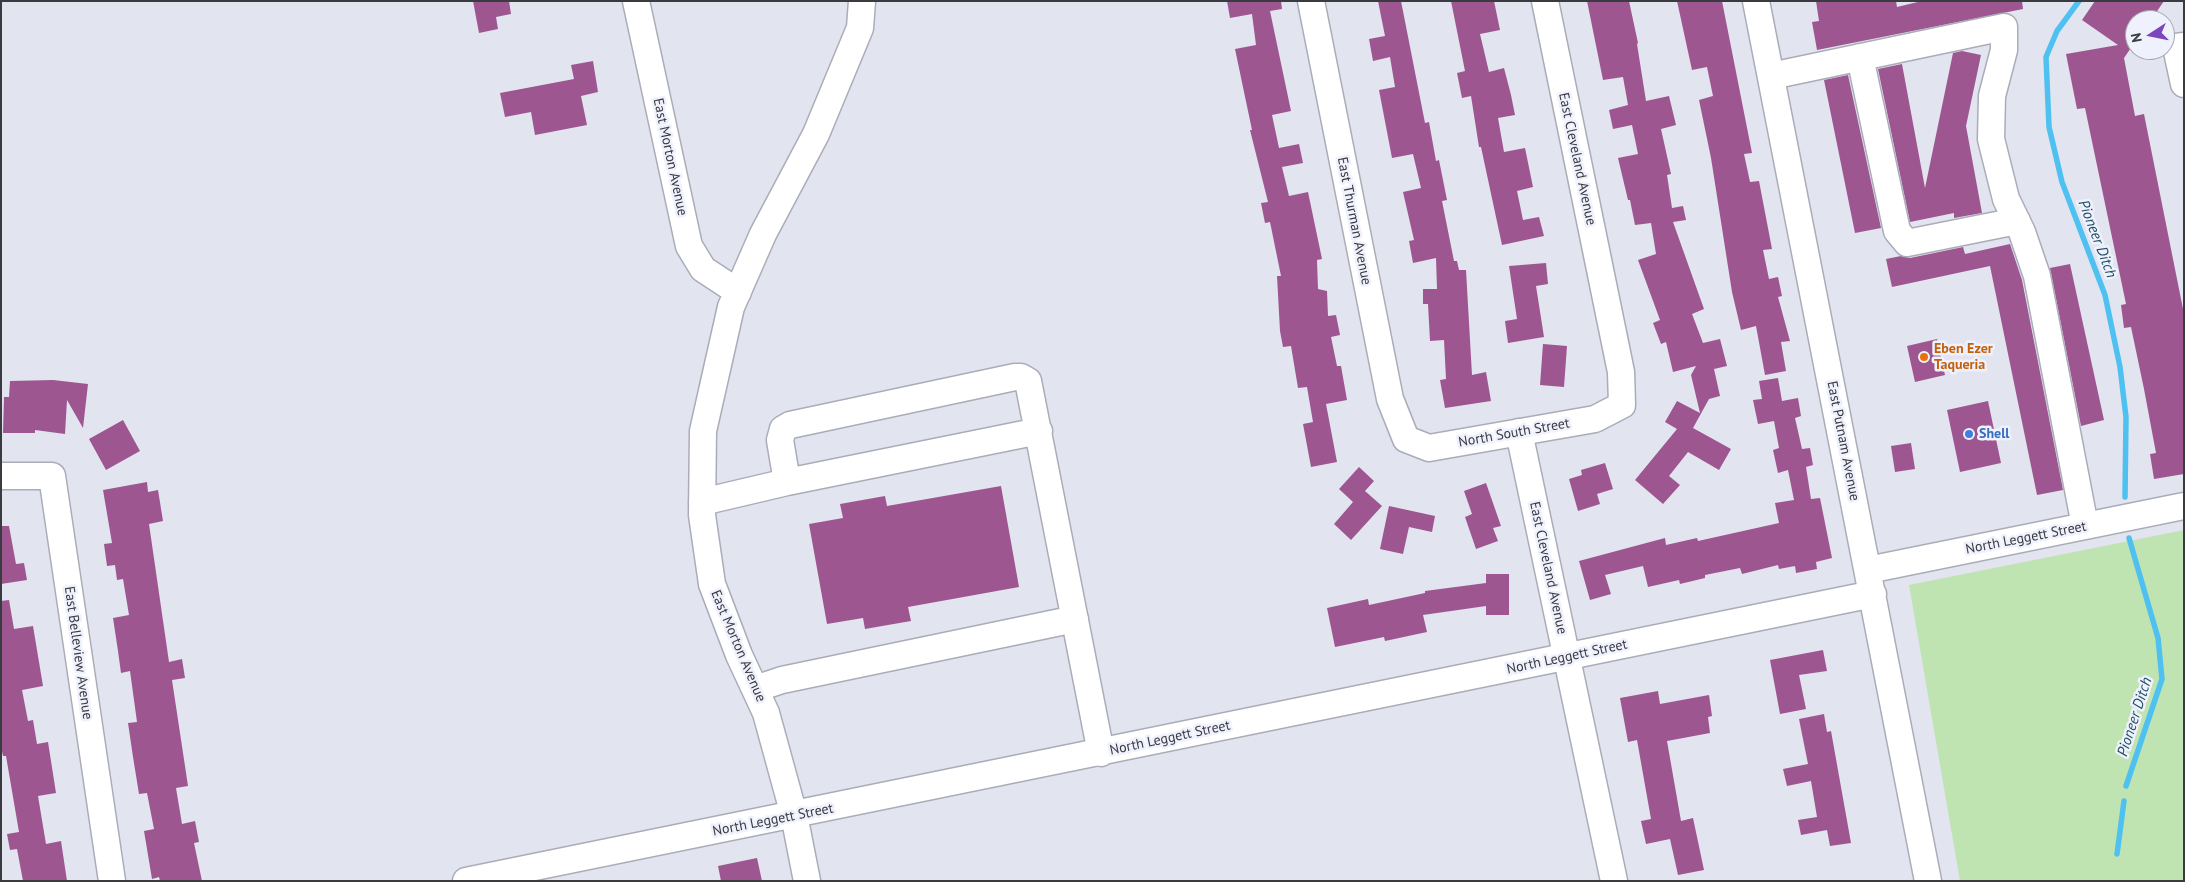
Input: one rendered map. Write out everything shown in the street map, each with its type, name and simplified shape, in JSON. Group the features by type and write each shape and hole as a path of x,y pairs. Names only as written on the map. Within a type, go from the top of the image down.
{"street":[{"name":"East Morton Avenue","path":"636,1 689,246 703,269 738,292"},
{"name":"East Morton Avenue","path":"807,881 794,815 766,713 712,584 702,515 703,432 731,307 762,234 816,134 860,28 862,1"},
{"name":"East Thurman Avenue","path":"1311,1 1390,399 1406,439"},
{"name":"East Cleveland Avenue","path":"1545,1 1621,372 1622,405"},
{"name":"East Putnam Avenue","path":"1756,1 1928,881"},
{"path":"1771,76 2004,27 2004,50 1992,96 1991,139 2006,199 2017,221 2037,276 2085,526"},
{"path":"2180,47 2184,84"},
{"path":"1860,57 1897,231 1907,243 2017,221"},
{"path":"787,482 780,440 783,429 790,425 1015,377 1021,377 1028,381 1101,752"},
{"name":"North South Street","path":"1406,439 1429,448 1594,419 1622,405"},
{"path":"702,502 787,482 1039,431"},
{"name":"East Cleveland Avenue","path":"1519,432 1614,881"},
{"name":"East Belleview Avenue","path":"1,476 52,476 112,881"},
{"name":"North Leggett Street","path":"466,881 1566,657 1871,582 2085,526 2184,506"},
{"path":"755,689 782,680 1075,619"}],"green space":[{"path":"2184,530 2184,881 1960,881 1909,585"}],"building":[{"path":"473,1 509,1 511,14 496,17 498,29 479,33"},
{"path":"1227,1 1281,1 1282,9 1270,11 1291,111 1272,115 1279,148 1299,144 1303,163 1282,167 1289,196 1308,192 1322,259 1317,260 1318,289 1327,291 1328,316 1336,315 1340,335 1331,337 1337,366 1341,366 1347,400 1326,404 1337,462 1311,467 1303,424 1313,422 1307,387 1298,388 1291,346 1283,347 1280,331 1277,276 1281,276 1270,222 1265,223 1261,203 1268,202 1250,130 1252,130 1235,49 1256,45 1252,14 1230,18"},
{"path":"1378,1 1401,1 1425,123 1429,122 1436,161 1439,160 1447,200 1442,201 1454,261 1457,261 1459,270 1466,270 1472,375 1486,372 1491,401 1445,408 1440,380 1446,379 1444,340 1430,341 1428,304 1423,304 1423,289 1437,289 1436,258 1413,263 1409,241 1414,240 1403,192 1421,188 1413,154 1392,158 1379,90 1395,87 1390,57 1373,61 1369,39 1385,36"},
{"path":"1451,1 1494,1 1500,30 1480,34 1489,72 1504,68 1511,95 1515,115 1498,118 1504,152 1525,148 1533,187 1517,191 1523,220 1539,217 1544,236 1502,245 1481,147 1479,147 1471,96 1462,98 1457,73 1465,71"},
{"path":"1587,1 1629,1 1638,43 1646,101 1669,96 1676,125 1661,129 1671,174 1667,175 1672,208 1683,206 1686,220 1673,222 1704,309 1692,314 1703,343 1720,339 1727,366 1714,369 1720,396 1709,399 1693,428 1731,449 1719,470 1688,452 1669,476 1680,485 1663,504 1635,480 1677,429 1665,422 1677,401 1700,413 1691,375 1696,366 1673,372 1666,342 1661,344 1653,323 1660,320 1638,260 1656,254 1651,223 1635,225 1618,158 1638,154 1632,125 1613,129 1609,110 1628,105 1623,77 1603,80"},
{"path":"1677,1 1722,1 1752,153 1744,154 1750,182 1759,181 1772,249 1763,250 1769,279 1778,277 1782,296 1778,297 1790,341 1781,342 1786,371 1765,375 1756,326 1741,330 1732,292 1711,158 1699,100 1713,96 1707,67 1692,70"},
{"path":"1816,1 1896,1 1897,7 1922,1 2022,1 2023,9 1817,50 1812,22 1819,21"},
{"path":"2095,1 2164,1 2158,10 2125,10 2124,58 2135,116 2144,114 2184,314 2184,474 2154,479 2150,454 2156,453 2144,389 2131,327 2124,328 2121,305 2126,304 2085,108 2077,109 2066,54 2118,45 2082,20"},
{"path":"1962,51 1981,55 1966,126 1982,213 1954,218 1954,213 1910,222 1878,69 1902,64 1925,188 1953,53"},
{"path":"593,61 598,92 581,96 587,125 535,135 531,112 505,117 500,93 574,79 571,65"},
{"path":"1848,75 1881,228 1855,233 1824,80"},
{"path":"2010,244 2022,280 2063,490 2037,495 1990,266 1892,287 1886,259 1901,256 1910,258 1963,247 1965,254"},
{"path":"1546,263 1548,284 1536,286 1544,337 1508,343 1505,321 1517,319 1509,266"},
{"path":"2070,264 2104,420 2081,426 2050,268"},
{"path":"1937,339 1945,375 1915,382 1907,346"},
{"path":"1543,344 1567,346 1564,387 1540,385"},
{"path":"1778,378 1782,401 1798,398 1801,416 1795,418 1802,449 1810,448 1813,465 1806,467 1811,499 1820,498 1832,558 1816,562 1817,569 1796,573 1795,566 1779,569 1778,565 1742,574 1740,568 1705,575 1705,578 1680,584 1679,580 1648,587 1643,566 1605,575 1611,594 1590,600 1579,561 1665,538 1666,545 1697,538 1698,541 1779,523 1775,503 1794,500 1788,470 1778,473 1773,450 1779,448 1774,421 1758,424 1753,400 1762,399 1759,381"},
{"path":"53,380 88,384 83,428 67,400 65,434 35,430 35,433 3,433 4,397 9,397 10,381"},
{"path":"1988,401 2001,463 1960,472 1947,410"},
{"path":"123,420 140,451 106,470 89,439"},
{"path":"1911,443 1915,469 1895,472 1891,446"},
{"path":"1605,463 1613,489 1597,494 1600,504 1578,511 1569,479 1582,475 1581,470"},
{"path":"1359,467 1374,481 1365,491 1382,506 1351,540 1334,524 1353,502 1339,489"},
{"path":"147,482 148,492 158,490 163,521 149,524 169,662 182,659 185,678 172,680 188,786 176,788 182,824 195,821 199,842 194,843 202,881 160,881 159,877 152,879 144,831 154,829 147,793 139,794 128,723 137,722 130,671 121,673 113,618 129,615 123,579 117,580 115,565 107,566 104,544 112,543 103,490"},
{"path":"1486,483 1501,526 1493,528 1498,541 1476,549 1465,517 1472,514 1464,491"},
{"path":"1001,486 1019,587 908,607 911,621 865,629 863,618 827,624 809,524 843,518 840,504 885,496 887,506"},
{"path":"1389,506 1435,516 1432,532 1409,527 1403,554 1380,549"},
{"path":"1,526 9,526 16,564 24,563 27,580 1,584"},
{"path":"1486,574 1509,574 1509,615 1486,615 1486,606 1423,615 1427,632 1385,641 1384,637 1335,647 1327,608 1368,599 1369,605 1425,593 1425,591 1486,583"},
{"path":"9,600 14,629 33,626 43,686 22,690 28,721 33,720 37,744 48,742 56,793 38,796 46,844 61,841 67,881 23,881 17,849 10,850 7,834 19,832 6,756 3,756 1,747 1,601"},
{"path":"1823,650 1827,671 1799,675 1806,709 1780,714 1770,660"},
{"path":"1658,691 1660,704 1709,695 1712,716 1708,717 1710,733 1667,741 1681,821 1693,818 1704,870 1678,875 1670,839 1646,844 1641,821 1651,819 1637,740 1628,742 1620,698"},
{"path":"1824,714 1827,732 1831,731 1851,843 1830,846 1827,830 1801,835 1798,820 1817,817 1811,781 1787,786 1783,769 1808,764 1799,719"},
{"path":"757,858 762,881 721,881 718,866"}],"waterway":[{"name":"Pioneer Ditch","path":"2079,1 2057,31 2046,57 2049,127 2062,182 2105,295 2120,367 2126,417 2125,497"},
{"name":"Pioneer Ditch","path":"2126,786 2162,679 2158,638 2129,538"},
{"name":"Pioneer Ditch","path":"2117,854 2124,801"}],"place":[{"name":"Eben Ezer Taqueria","path":"1924,357"},
{"name":"Shell","path":"1969,434"}]}
